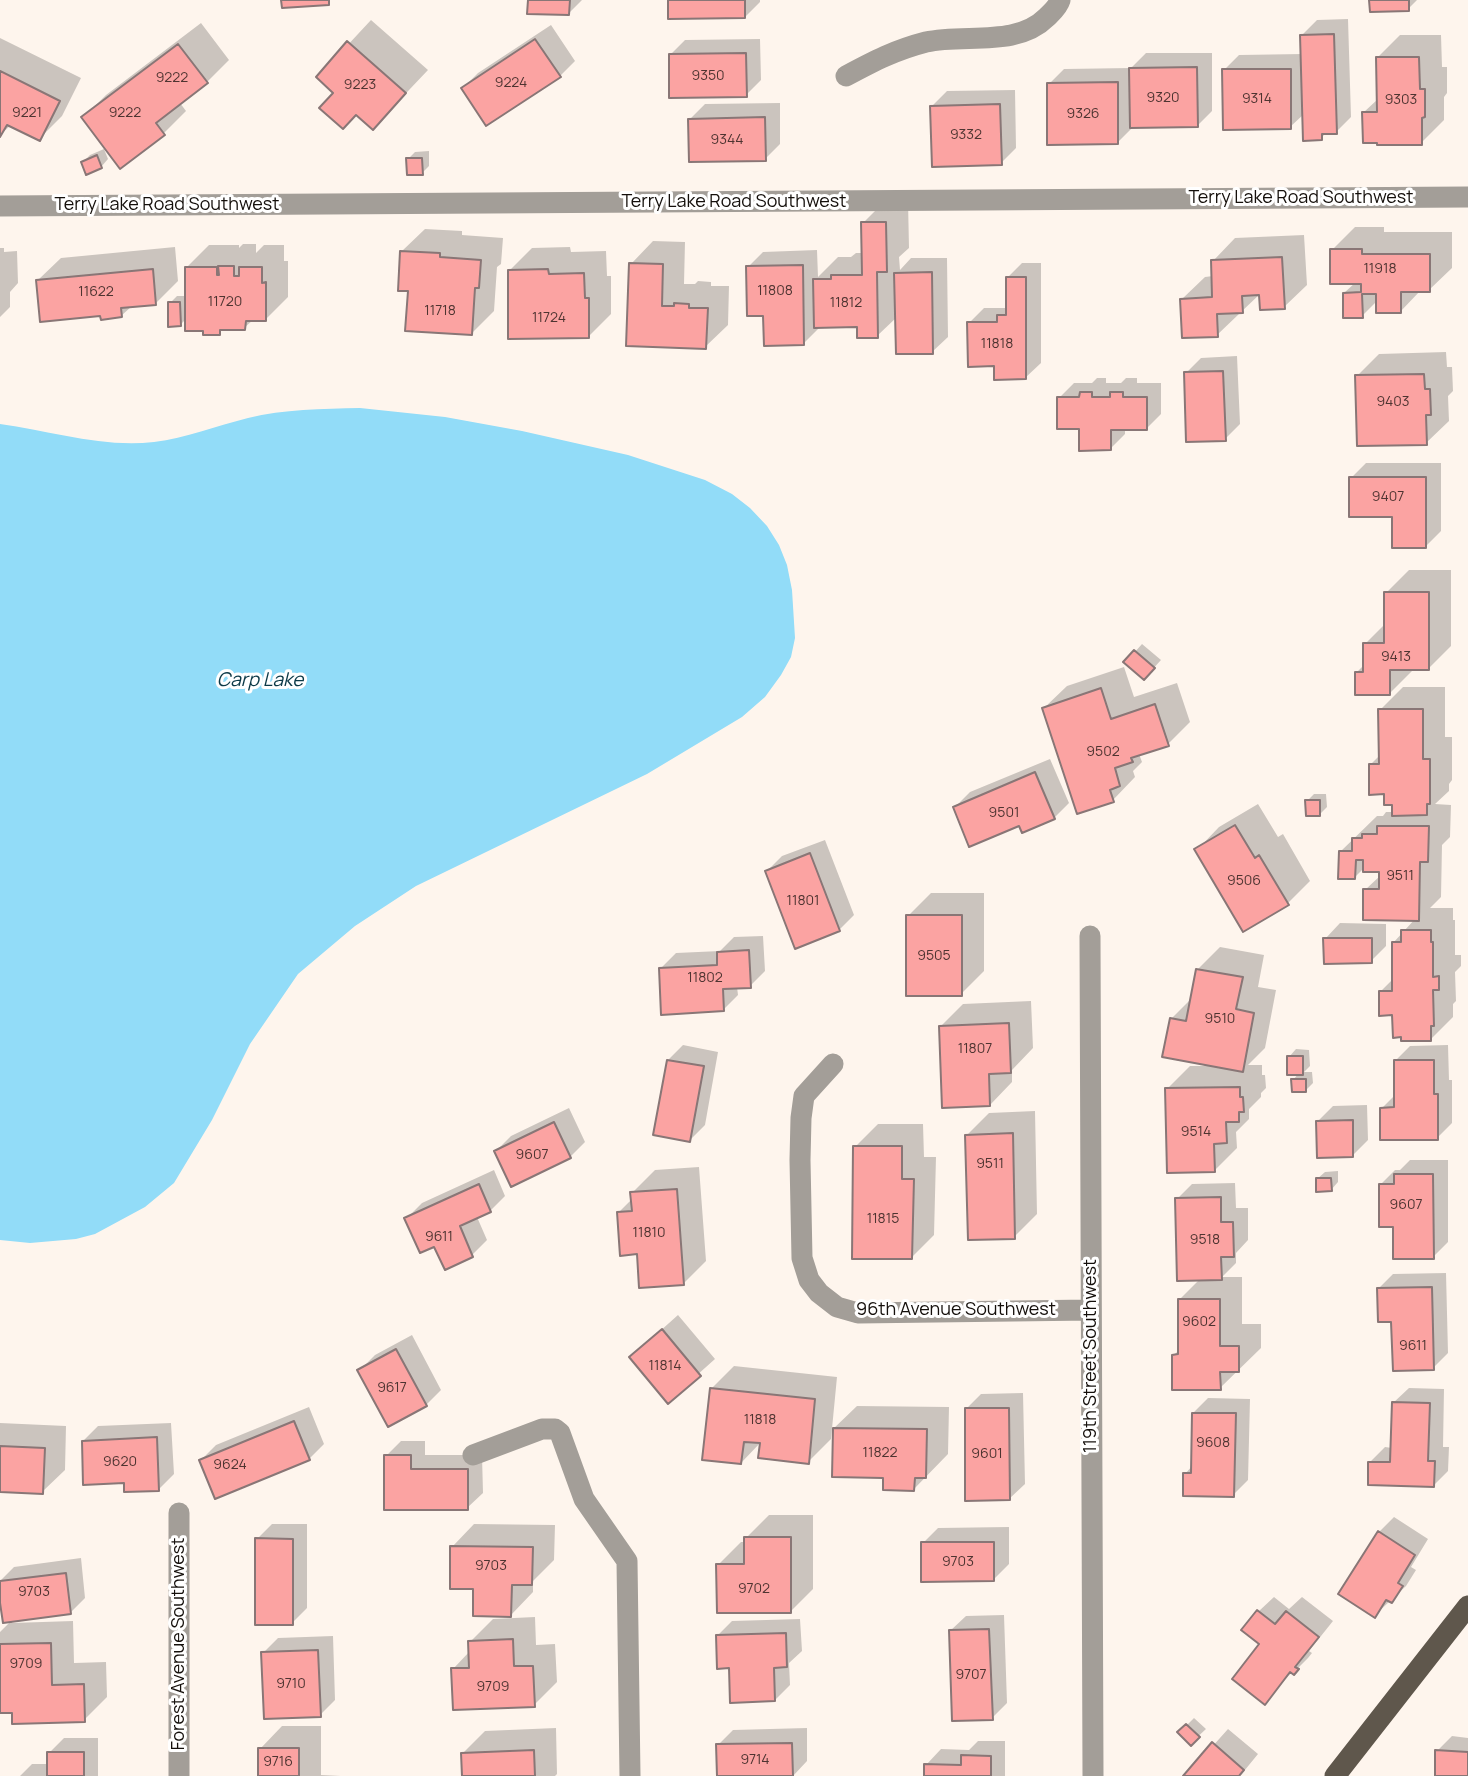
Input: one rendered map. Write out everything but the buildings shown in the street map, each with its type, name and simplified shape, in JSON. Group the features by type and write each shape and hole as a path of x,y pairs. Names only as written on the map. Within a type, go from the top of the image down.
{"main road":[{"path":"1335,1776 1468,1606"}],"street":[{"path":"846,76 892,52 930,41 1008,36 1037,27 1060,0"},
{"name":"Terry Lake Road Southwest","path":"0,206 1468,197"},
{"name":"119th Street Southwest","path":"1090,936 1093,1776"},
{"name":"96th Avenue Southwest","path":"833,1064 804,1096 801,1118 802,1258 809,1280 819,1293 837,1307 858,1313 1091,1310"},
{"path":"473,1455 541,1429 555,1429 560,1433 584,1499 627,1561 630,1776"},
{"name":"Forest Avenue Southwest","path":"179,1513 179,1776"}],"water":[{"name":"Carp Lake","path":"360,408 445,417 628,455 705,480 732,494 767,526 787,565 792,590 795,638 791,657 765,697 742,717 647,774 416,886 355,926 298,974 250,1044 212,1120 174,1183 145,1207 95,1234 76,1239 30,1243 0,1240 0,424 96,441 135,443 178,438 275,413"}]}
